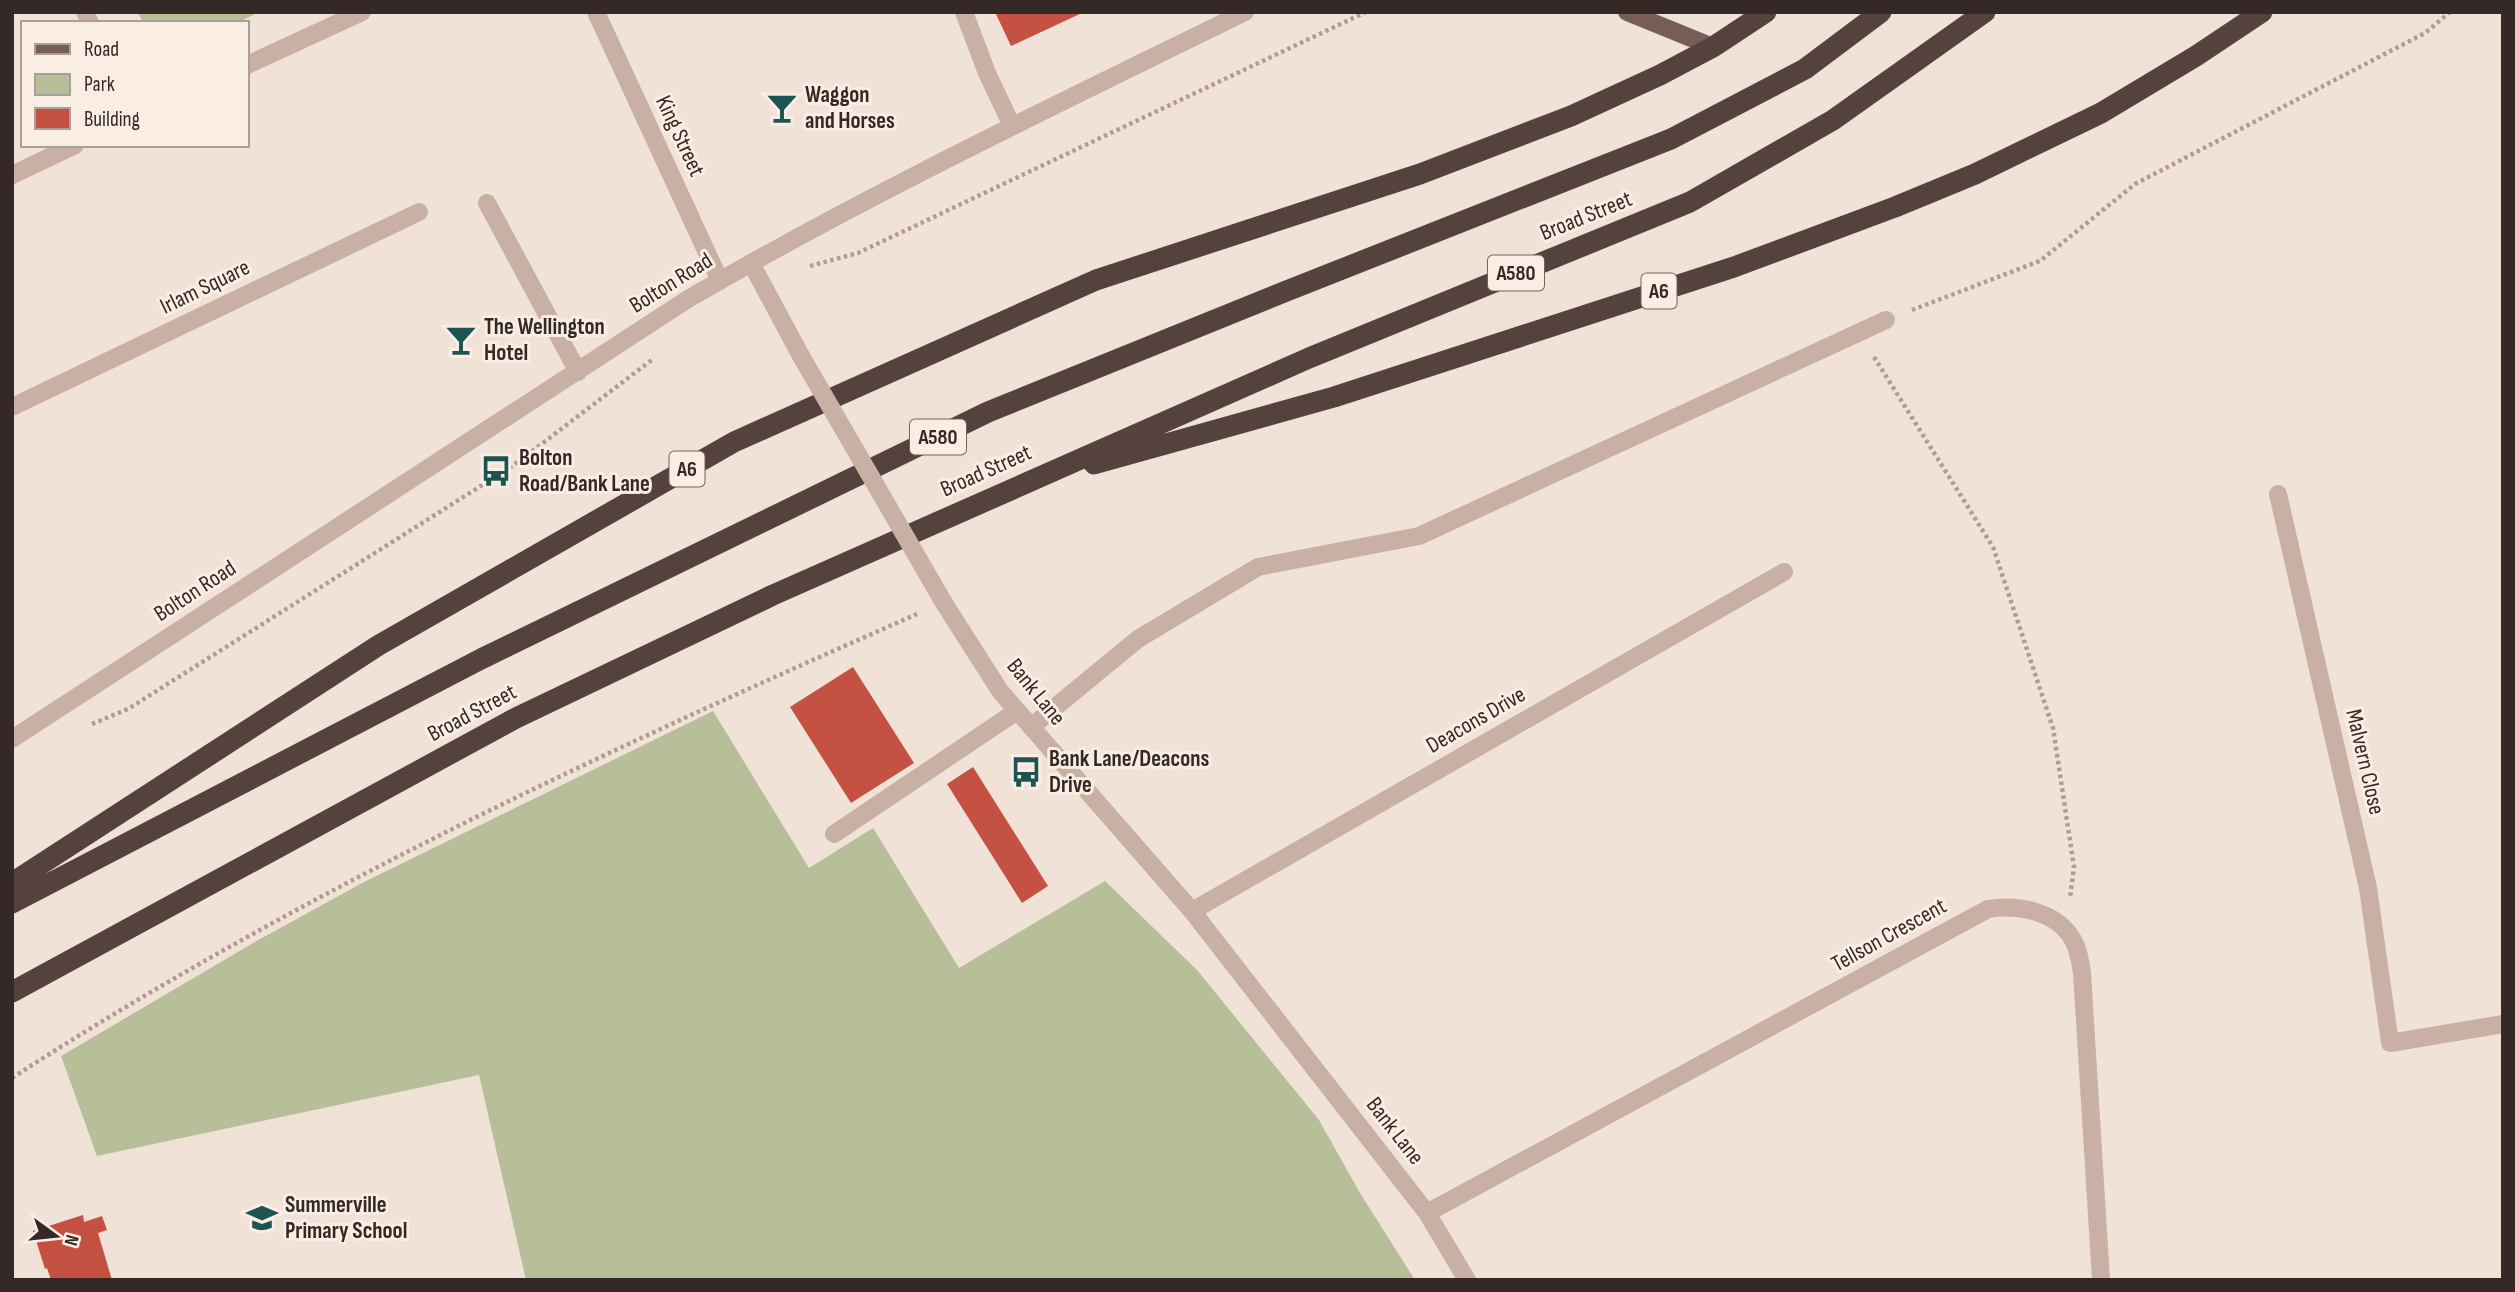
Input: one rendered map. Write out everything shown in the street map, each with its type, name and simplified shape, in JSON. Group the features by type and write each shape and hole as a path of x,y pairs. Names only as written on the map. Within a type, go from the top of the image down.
{"highway":[{"name":"A6","path":"12,883 379,645 734,442 1096,280 1433,169 1571,116 1713,47 1766,12"},
{"name":"Broad Street","path":"12,903 481,659 988,412 1671,139 1805,69 1881,12"},
{"name":"Broad Street","path":"12,992 516,718 773,595 1309,358 1690,201 1833,120 1985,12"},
{"name":"A6","path":"1021,485 1334,397 1734,267 1815,238 1975,174 2053,138 2148,86 2262,12"}],"main road":[{"path":"1627,12 1713,47"}],"street":[{"path":"248,65 362,12"},
{"name":"King Street","path":"596,12 720,281"},
{"path":"964,12 987,73 1012,126"},
{"name":"Bolton Road","path":"12,739 720,281 1012,126 1245,12"},
{"path":"12,175 71,147"},
{"path":"488,203 578,372"},
{"name":"Irlam Square","path":"12,407 419,212"},
{"name":"Bank Lane","path":"751,263 801,356 944,603 1000,691 1192,911 1427,1213 1467,1280"},
{"path":"1031,727 1138,639 1258,567 1419,536 1886,320"},
{"name":"Malvern Close","path":"2278,494 2368,888 2390,1043 2503,1024"},
{"name":"Deacons Drive","path":"1192,911 1784,572"},
{"path":"834,834 1017,711"},
{"name":"Tellson Crescent","path":"1427,1213 1988,909 2006,906 2026,908 2060,925 2072,938 2079,953 2101,1280"}],"path":[{"path":"797,269 858,253 1366,12"},
{"path":"1886,320 2040,261 2135,184 2425,33 2450,12"},
{"path":"1859,333 1993,547 2053,728 2074,867 2068,908 2060,925"},
{"path":"90,724 128,709 514,465 663,352"},
{"path":"12,1078 94,1025 333,889 752,686 944,603"}],"green space":[{"path":"138,12 259,12 241,21 142,21"},
{"path":"713,711 809,868 873,828 959,968 1105,881 1197,970 1319,1120 1360,1193 1415,1280 526,1280 479,1075 97,1156 61,1056 260,939 366,881"}],"building":[{"path":"995,12 1084,12 1011,46"},
{"path":"853,667 914,763 851,803 790,707"},
{"path":"973,767 1048,886 1022,903 947,784"},
{"path":"83,1215 84,1222 102,1216 107,1230 98,1233 112,1280 51,1280 33,1231"}],"place":[{"name":"Waggon and Horses","path":"782,108"},
{"name":"The Wellington Hotel","path":"461,340"},
{"name":"Bolton Road/Bank Lane","path":"496,471"},
{"name":"Bank Lane/Deacons Drive","path":"1026,772"},
{"name":"Summerville Primary School","path":"262,1218"}]}
